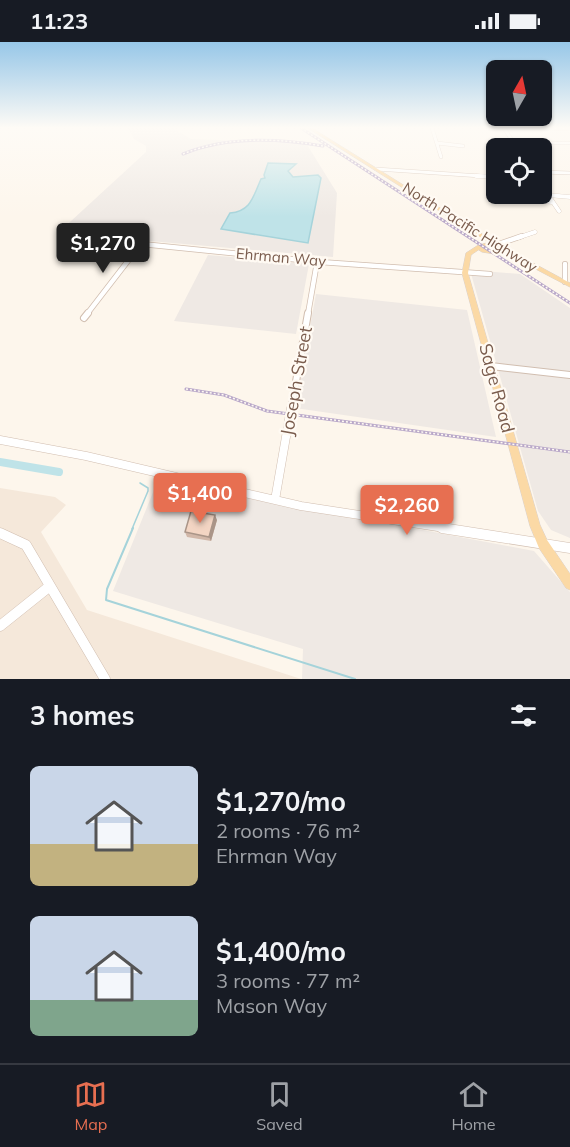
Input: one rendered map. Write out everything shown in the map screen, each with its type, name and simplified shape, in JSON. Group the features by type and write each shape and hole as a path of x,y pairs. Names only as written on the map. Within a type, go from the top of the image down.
{"main road":[{"name":"North Pacific Highway","path":"358,158 496,245 567,284"},
{"path":"467,260 468,254 482,245 496,245"},
{"path":"467,260 482,250 496,245"},
{"path":"482,250 519,258"},
{"name":"Sage Road","path":"467,260 465,273 535,526 543,544 570,584"}],"street":[{"path":"376,169 486,176"},
{"path":"552,172 570,173"},
{"path":"552,195 570,197"},
{"path":"552,202 559,211"},
{"path":"496,245 535,232"},
{"name":"Ehrman Way","path":"72,237 320,262 490,274"},
{"path":"84,318 141,244"},
{"name":"Joseph Street","path":"275,500 316,268 320,262"},
{"path":"565,264 567,284"},
{"path":"491,366 570,375"},
{"path":"0,440 86,456 275,500 570,548"},
{"path":"0,533 26,545 105,679"},
{"path":"0,626 50,586"}],"shaded area":[{"path":"140,158 315,158 337,193 333,257 58,233"},
{"path":"208,255 309,264 296,334 174,321"},
{"path":"470,270 520,274 570,308 570,538 551,530 538,511"},
{"path":"316,294 467,310 496,437 295,408"},
{"path":"158,480 534,551 570,592 570,679 302,679 303,649 113,591"},
{"path":"0,488 55,497 66,505 41,532 87,610 301,679 0,679"}],"water":[{"path":"268,163 296,164 288,171 293,177 318,175 321,178 308,243 221,229 230,213 243,209 250,202 261,179 265,178"}],"building":[{"path":"191,511 215,515 209,537 185,532"}],"waterway":[{"path":"0,462 59,472"},
{"path":"132,529 148,491 148,488 140,483"},
{"path":"133,528 107,589 106,600 355,679"}],"railway":[{"path":"347,158 570,303"},
{"path":"186,389 224,395 267,411 570,452"}]}
